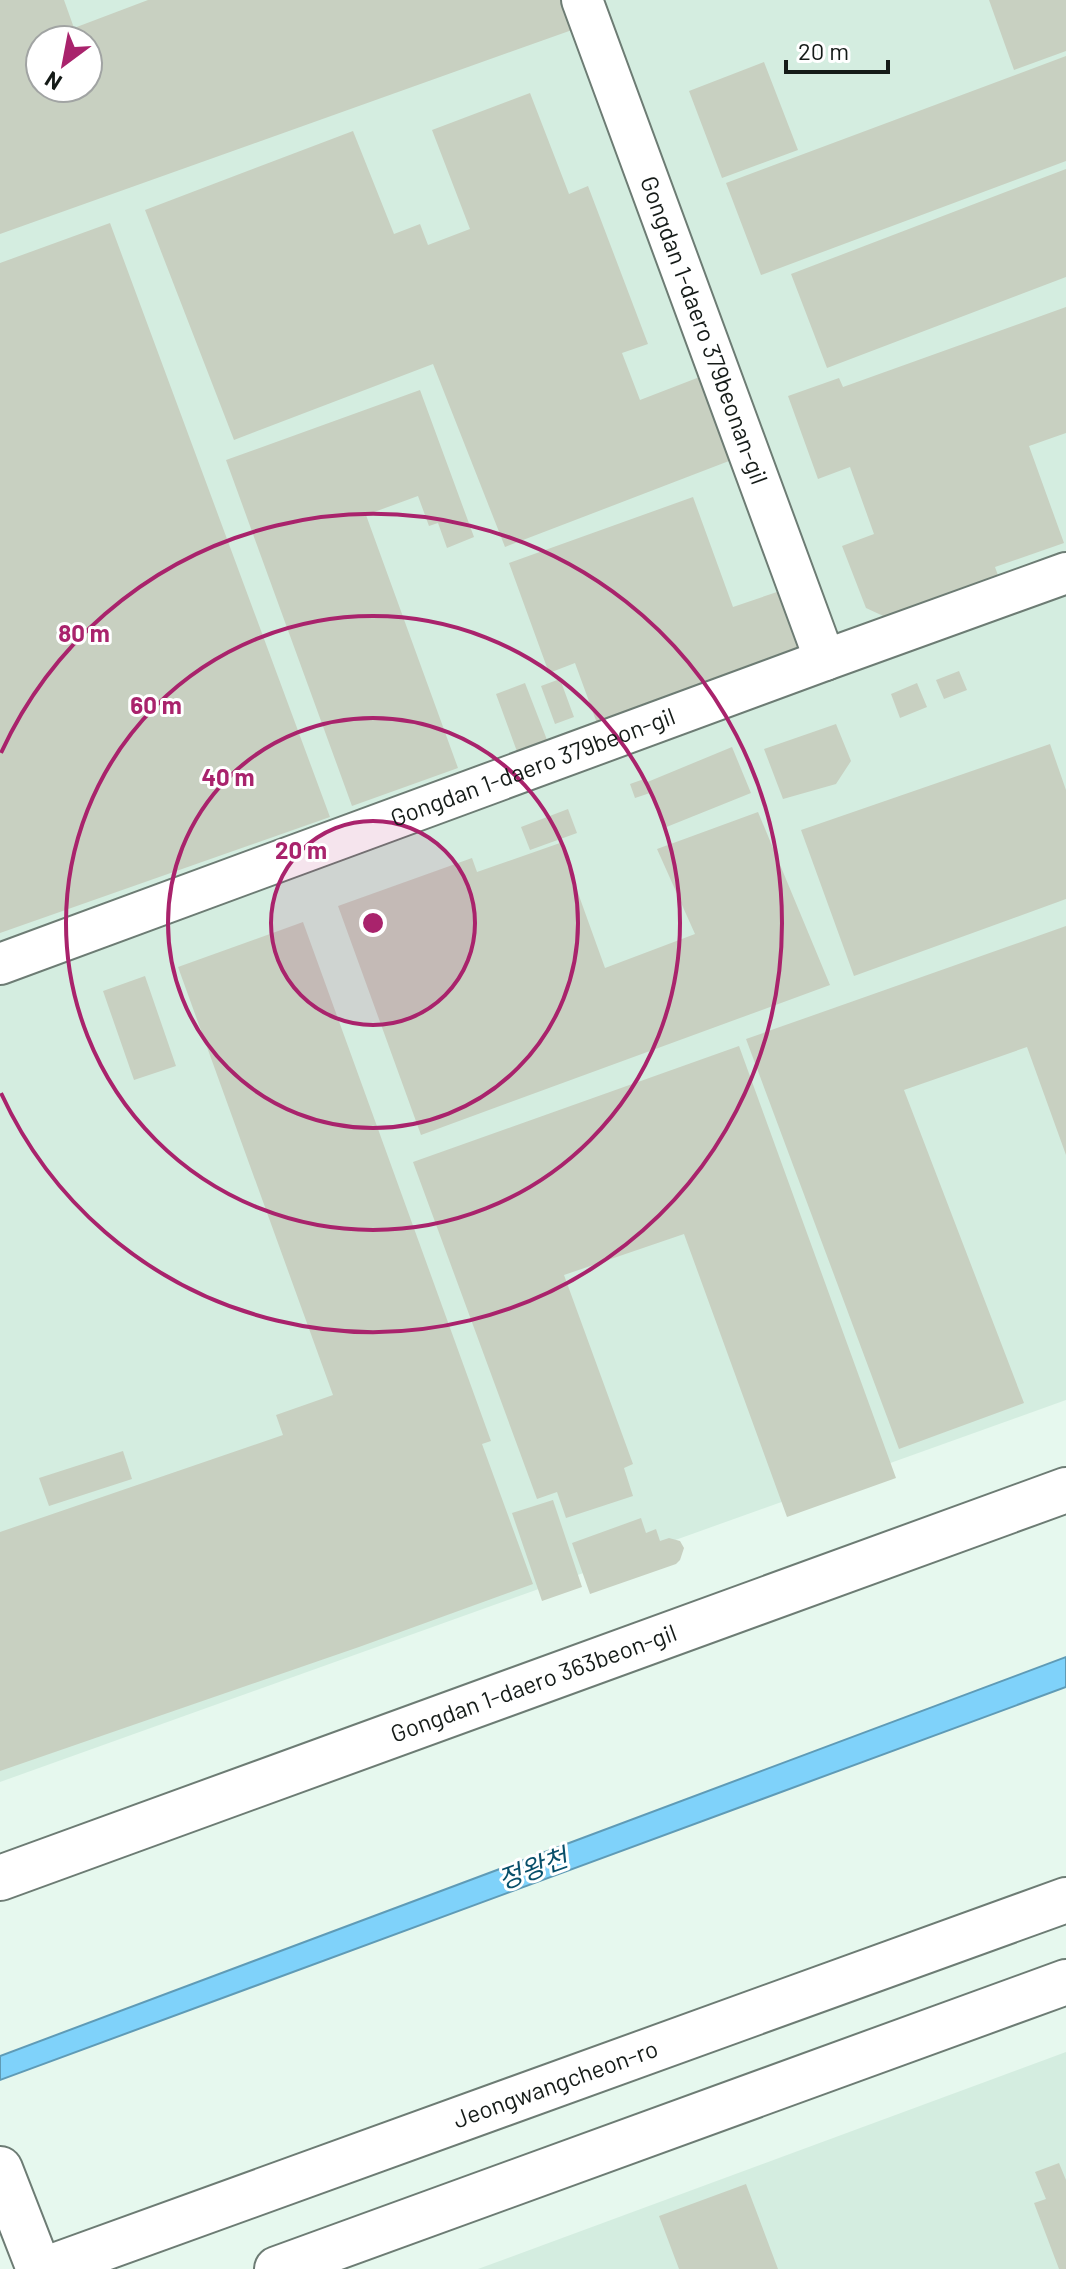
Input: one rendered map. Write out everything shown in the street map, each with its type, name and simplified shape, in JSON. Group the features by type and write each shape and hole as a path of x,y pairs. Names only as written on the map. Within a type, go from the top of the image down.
{"street":[{"name":"Gongdan 1-daero 379beonan-gil","path":"582,0 825,660"},
{"name":"Gongdan 1-daero 379beon-gil","path":"0,964 1066,573"},
{"name":"Gongdan 1-daero 363beon-gil","path":"0,1878 1066,1490"},
{"name":"Jeongwangcheon-ro","path":"46,2269 1066,1900"},
{"path":"277,2269 1066,1982"},
{"path":"3,2178 39,2269"}],"shaded area":[{"path":"0,0 1066,0 1066,1400 0,1782"},
{"path":"1066,2052 1066,2269 478,2269"}],"water":[{"name":"정왕천","path":"1066,1657 1066,1687 0,2080 0,2056"}],"building":[{"path":"0,0 64,0 73,24 24,24 24,104 104,104 104,24 85,24 148,0 561,0 572,30 0,234"},
{"path":"989,0 1066,0 1066,51 1014,70"},
{"path":"1066,56 1066,161 761,275 726,183"},
{"path":"764,62 798,150 722,178 689,91"},
{"path":"530,93 569,194 588,186 648,344 622,353 640,400 710,373 742,456 505,547 433,364 234,440 145,210 353,131 394,234 420,224 428,245 470,229 432,130"},
{"path":"1066,169 1066,277 827,368 791,274"},
{"path":"110,223 330,817 0,933 0,263"},
{"path":"1066,307 1066,433 1029,446 1064,543 995,567 1000,581 892,620 866,608 842,546 874,534 850,467 818,479 788,396 839,378 843,387"},
{"path":"420,390 474,537 447,548 438,523 429,526 418,496 366,515 458,768 352,806 226,460"},
{"path":"693,497 733,607 777,592 800,654 598,726 575,663 549,673 509,563"},
{"path":"959,671 967,690 944,699 936,680"},
{"path":"560,679 574,717 555,724 541,686"},
{"path":"525,683 549,745 519,757 496,694"},
{"path":"917,683 927,707 900,718 891,694"},
{"path":"836,724 851,761 836,784 783,799 764,749"},
{"path":"1050,744 1066,790 1066,899 854,976 801,830"},
{"path":"732,747 751,793 664,828 650,793 635,798 630,784 644,779 645,783"},
{"path":"568,809 577,833 530,850 521,827"},
{"path":"758,812 830,985 421,1135 338,906 472,858 477,872 560,843 605,968 695,934 657,849"},
{"path":"303,922 491,1441 482,1444 533,1584 0,1771 0,1532 283,1435 276,1415 333,1395 178,967"},
{"path":"1066,926 1066,1155 1027,1047 904,1090 1024,1403 899,1449 746,1039"},
{"path":"145,976 176,1066 134,1080 103,991"},
{"path":"739,1046 896,1478 787,1517 684,1234 564,1275 633,1464 624,1468 633,1496 566,1518 557,1492 537,1499 413,1162"},
{"path":"123,1451 132,1479 49,1506 39,1478"},
{"path":"553,1500 582,1587 542,1601 512,1513"},
{"path":"641,1518 646,1533 656,1529 660,1541 669,1538 680,1541 684,1548 680,1560 590,1594 572,1543"},
{"path":"1059,2163 1066,2180 1066,2269 1059,2269 1034,2203 1046,2199 1035,2172"},
{"path":"746,2184 778,2269 679,2269 659,2216"}]}
